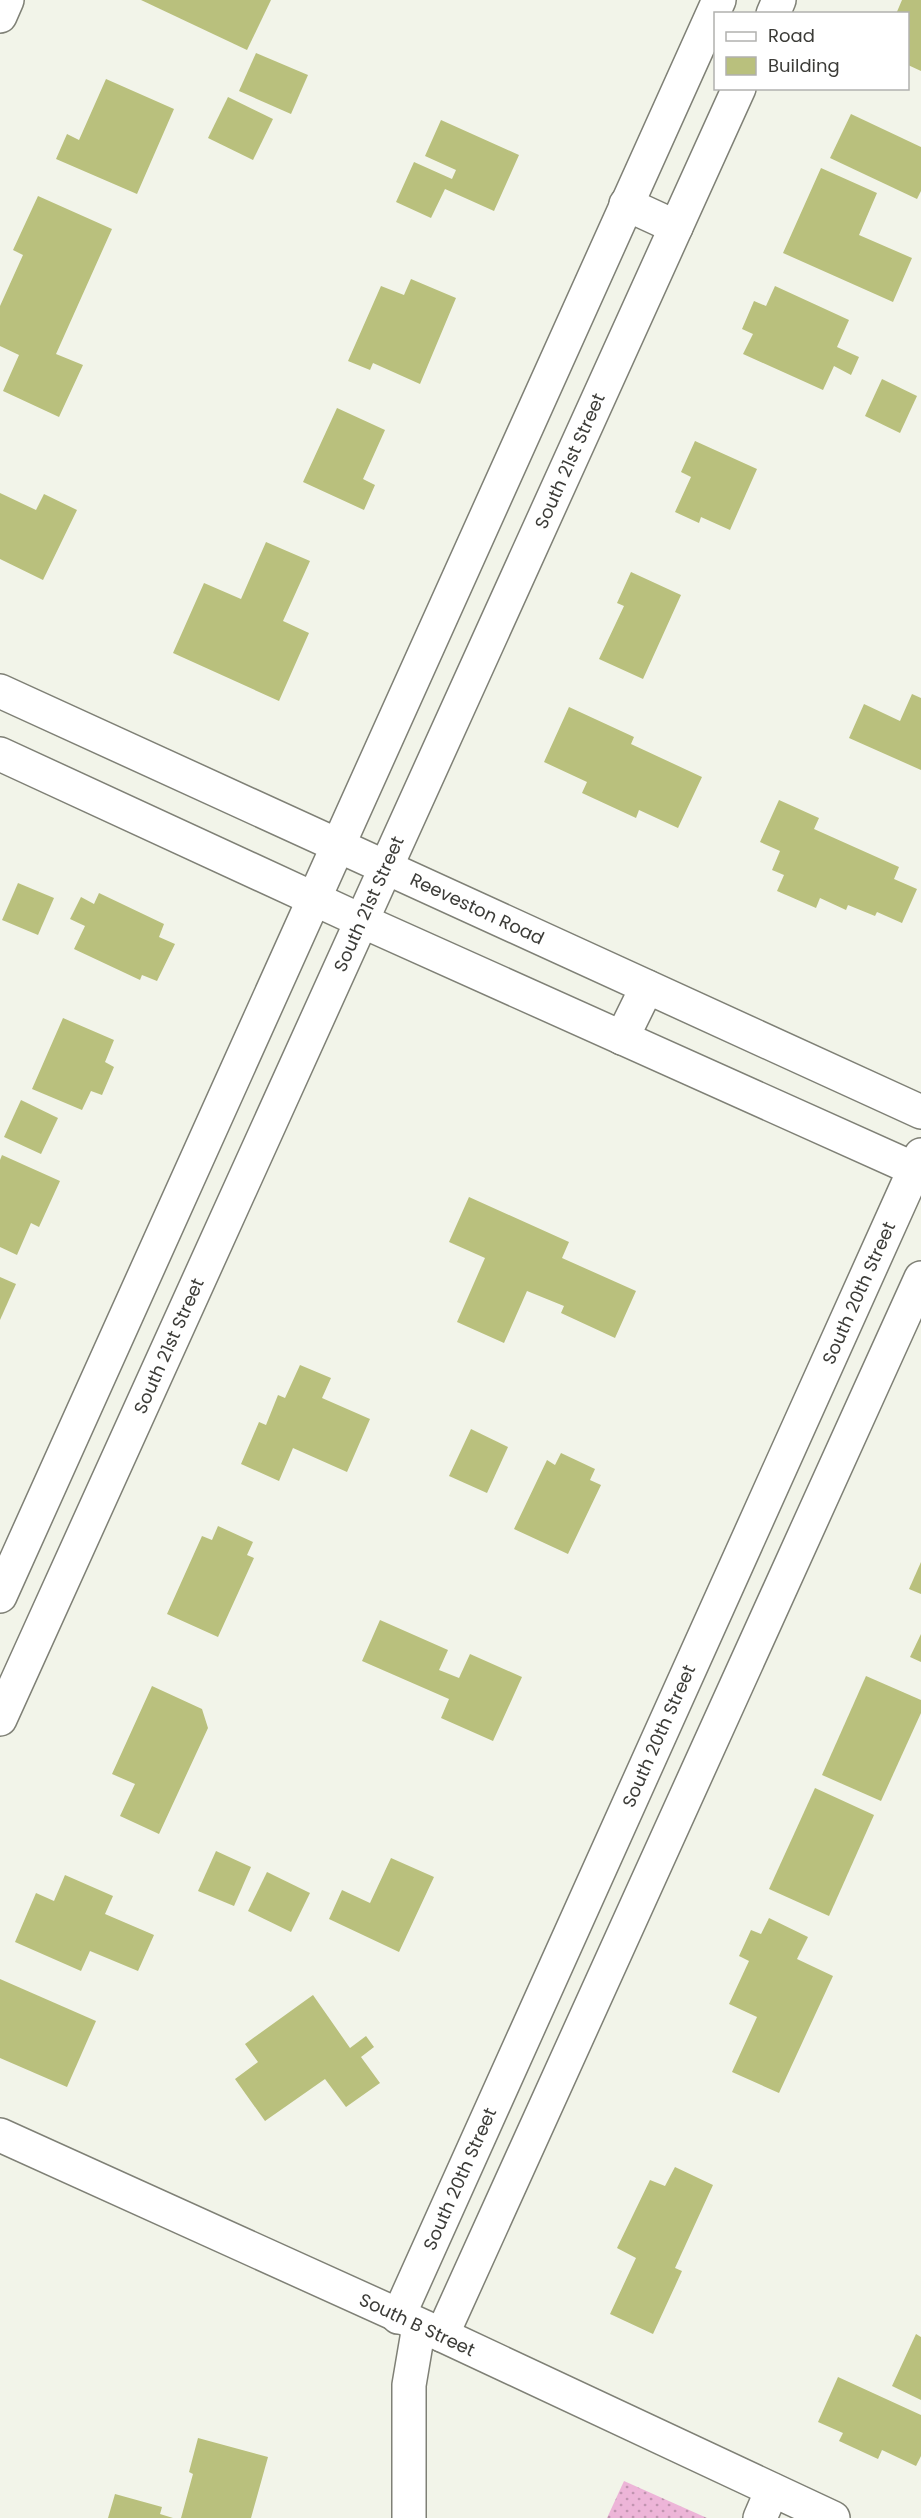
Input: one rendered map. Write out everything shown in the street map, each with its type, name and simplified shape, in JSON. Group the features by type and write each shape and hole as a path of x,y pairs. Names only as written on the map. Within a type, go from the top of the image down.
{"street":[{"path":"0,16 7,0"},
{"path":"0,1596 718,0"},
{"name":"South 21st Street","path":"0,1719 738,90"},
{"path":"626,204 676,226"},
{"name":"Reeveston Road","path":"0,691 921,1112"},
{"path":"0,754 622,1038 919,1165"},
{"path":"622,1038 647,987"},
{"name":"South 20th Street","path":"408,2518 409,2385 420,2326 641,1776 919,1165"},
{"name":"South 20th Street","path":"420,2326 687,1794 921,1278"},
{"path":"60,1463 106,1484"},
{"path":"641,1776 687,1794"},
{"name":"South B Street","path":"0,2135 420,2326 766,2504 833,2518"}],"shaded area":[{"path":"624,2481 707,2518 607,2518"}],"building":[{"path":"141,0 271,0 247,50"},
{"path":"902,0 921,0 921,71 909,65 909,12 897,12"},
{"path":"256,53 308,75 291,114 239,91"},
{"path":"106,79 174,109 137,194 56,159 67,134 79,140"},
{"path":"228,97 273,119 253,160 208,138"},
{"path":"851,114 921,147 921,191 917,199 830,158"},
{"path":"441,120 519,155 494,211 445,189 431,218 396,202 414,162 452,179 456,170 425,156"},
{"path":"821,168 877,193 859,235 912,258 893,302 783,253"},
{"path":"38,196 112,229 56,354 83,365 59,417 3,391 19,355 0,346 0,306 23,255 13,250"},
{"path":"411,279 456,298 420,384 373,363 370,370 348,361 381,286 404,295"},
{"path":"775,286 849,320 837,347 859,357 851,375 834,366 823,390 743,354 753,334 742,329 754,301 766,306"},
{"path":"882,379 917,396 900,433 865,416"},
{"path":"337,408 385,430 363,479 375,485 364,510 303,482"},
{"path":"695,441 757,469 730,530 701,517 699,523 675,512 691,477 681,472"},
{"path":"0,493 36,510 44,494 77,510 43,580 0,559"},
{"path":"266,542 310,561 283,621 309,633 279,701 173,653 204,583 241,599"},
{"path":"631,572 681,595 643,679 599,659 624,606 617,603"},
{"path":"912,694 921,698 921,770 849,738 864,704 900,721"},
{"path":"569,707 634,737 631,744 702,777 678,828 639,810 636,818 582,793 587,782 544,762"},
{"path":"779,800 819,818 814,829 899,867 894,879 917,889 902,923 877,912 875,916 848,905 846,910 820,898 816,908 777,891 784,875 772,870 780,851 760,842"},
{"path":"18,883 54,898 38,935 2,920"},
{"path":"99,893 164,924 159,937 175,944 157,981 142,975 140,980 74,949 85,926 70,919 81,897 94,904"},
{"path":"63,1018 114,1040 105,1062 114,1067 102,1095 91,1091 82,1110 32,1089"},
{"path":"21,1100 58,1118 41,1154 4,1137"},
{"path":"2,1155 60,1181 39,1227 31,1223 17,1255 0,1247 0,1160"},
{"path":"469,1197 569,1242 562,1258 636,1291 615,1338 561,1313 564,1306 527,1291 504,1343 457,1322 485,1258 449,1242"},
{"path":"0,1277 16,1284 0,1320"},
{"path":"300,1365 331,1378 322,1398 370,1419 347,1472 293,1448 279,1481 241,1464 259,1422 266,1425 278,1395 285,1398"},
{"path":"471,1429 508,1447 487,1493 449,1476"},
{"path":"561,1453 595,1469 590,1480 601,1485 568,1554 514,1529 547,1460 555,1465"},
{"path":"218,1526 253,1542 247,1555 254,1558 218,1637 167,1614 202,1536 212,1540"},
{"path":"921,1562 921,1594 909,1589"},
{"path":"380,1620 448,1650 439,1670 459,1678 470,1654 522,1677 493,1741 441,1718 449,1699 362,1661"},
{"path":"921,1634 921,1662 910,1657"},
{"path":"866,1676 921,1700 921,1713 881,1801 822,1775"},
{"path":"152,1686 202,1709 208,1728 159,1834 120,1816 135,1784 112,1774"},
{"path":"815,1788 874,1815 829,1916 769,1889"},
{"path":"216,1851 251,1867 234,1906 198,1891"},
{"path":"391,1858 434,1877 399,1952 329,1919 342,1890 370,1903"},
{"path":"267,1872 310,1893 291,1932 248,1911"},
{"path":"65,1875 113,1896 105,1914 154,1935 138,1971 90,1951 81,1971 15,1942 36,1893 54,1901"},
{"path":"769,1918 808,1937 797,1959 833,1976 779,2093 732,2072 757,2017 729,2004 749,1961 739,1956 751,1930 761,1934"},
{"path":"0,1979 96,2021 67,2087 0,2058"},
{"path":"313,1995 350,2048 366,2036 374,2047 361,2057 380,2083 346,2107 325,2079 265,2121 235,2079 258,2062 245,2044"},
{"path":"675,2167 713,2185 675,2268 682,2271 653,2334 610,2314 636,2258 617,2248 650,2180 665,2186"},
{"path":"916,2334 921,2337 921,2400 892,2386"},
{"path":"838,2377 921,2415 921,2456 916,2466 882,2450 878,2459 839,2441 843,2433 818,2422"},
{"path":"198,2438 268,2457 251,2518 181,2518 193,2474 189,2472"},
{"path":"115,2494 162,2507 160,2514 173,2518 108,2518"}]}
